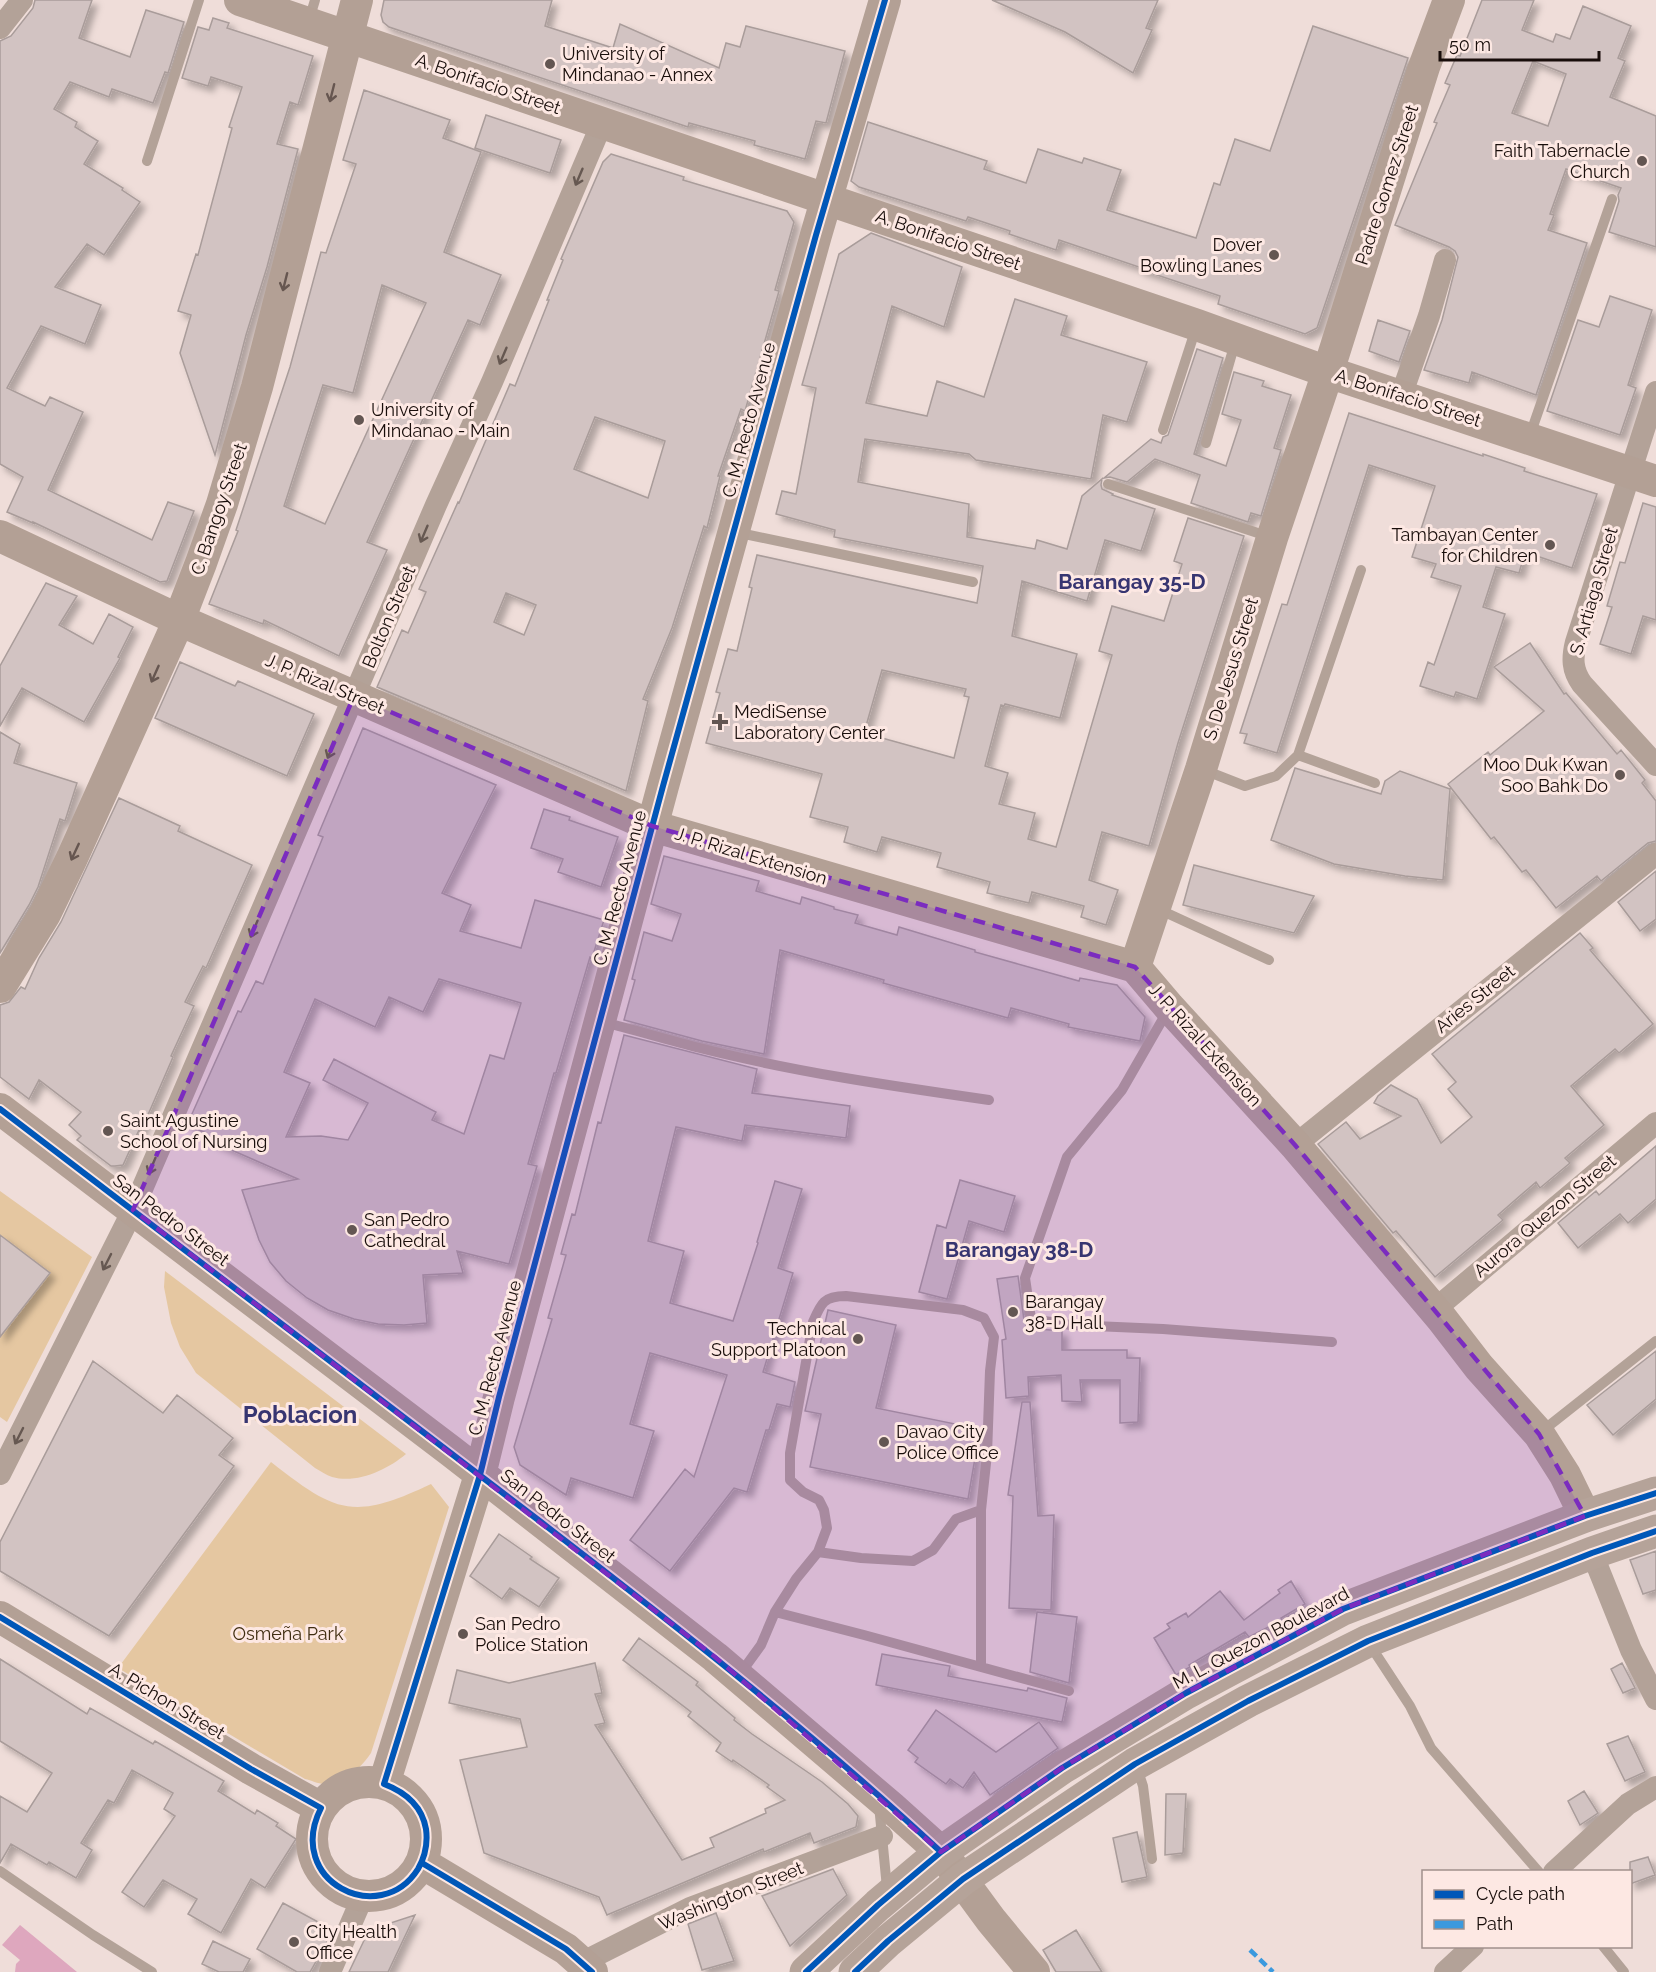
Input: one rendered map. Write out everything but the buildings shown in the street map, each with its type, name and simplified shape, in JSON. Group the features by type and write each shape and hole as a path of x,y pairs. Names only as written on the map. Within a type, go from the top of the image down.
{"main road":[{"name":"A. Bonifacio Street","path":"240,0 297,9 347,36 1236,338 1328,372 1643,477"},
{"name":"C. Bangoy Street","path":"0,987 45,914 63,877 179,620 222,504 241,446 281,298 357,0"},
{"name":"C. M. Recto Avenue","path":"384,1784 480,1475 652,826 826,199 885,0"},
{"name":"Padre Gomez Street","path":"1328,372 1424,67 1449,0"},
{"name":"S. De Jesus Street","path":"1135,967 1201,769 1272,538 1328,372"},
{"name":"J. P. Rizal Street","path":"0,536 179,620 652,826"},
{"name":"J. P. Rizal Extension","path":"652,826 1135,967 1295,1145 1479,1367 1539,1434 1565,1475 1585,1516"},
{"name":"San Pedro Street","path":"3,1116 133,1210 480,1475 739,1677 941,1852 1034,1972"},
{"name":"M. L. Quezon Boulevard","path":"806,1972 941,1852 1062,1768 1156,1711 1342,1609 1585,1516 1656,1493"},
{"path":"855,1972 888,1941 963,1879 1135,1764 1248,1701 1368,1641 1592,1553 1656,1531"},
{"name":"A. Pichon Street","path":"0,1617 251,1769 321,1808"},
{"path":"364,1782 384,1784 404,1794 419,1810 423,1820 427,1841 422,1863 408,1882 398,1889 375,1896 352,1894 332,1882 317,1864 313,1853 313,1829 321,1808 335,1793 364,1782"},
{"path":"422,1863 566,1949 587,1967"}],"street":[{"path":"0,28 22,0"},
{"name":"Bolton Street","path":"0,1474 133,1210 602,123"},
{"path":"1401,396 1445,260"},
{"name":"S. Artiaga Street","path":"1656,392 1643,477 1576,642 1573,662 1582,684 1656,765"},
{"name":"Aries Street","path":"1295,1145 1656,854"},
{"name":"Aurora Quezon Street","path":"1434,1310 1656,1123"},
{"path":"1592,1553 1631,1650 1656,1699"},
{"path":"1556,1870 1629,1804 1656,1787"},
{"name":"Washington Street","path":"587,1967 690,1908 882,1836"},
{"path":"330,1972 363,1896"},
{"path":"1445,1972 1472,1948"}],"lane":[{"path":"147,162 199,0"},
{"path":"1528,438 1612,199"},
{"path":"1163,430 1197,325"},
{"path":"1206,443 1236,338"},
{"path":"1108,484 1272,538"},
{"path":"734,531 973,582"},
{"path":"1201,769 1245,786 1276,776 1298,755 1361,570"},
{"path":"1298,755 1375,783"},
{"path":"1155,908 1269,960"},
{"path":"1169,1007 1122,1090 1067,1156 1025,1278 1031,1319 1081,1326 1163,1329 1332,1342"},
{"path":"600,1021 702,1048 780,1065 904,1088 989,1100"},
{"path":"739,1677 761,1645 775,1612 796,1579 818,1552 827,1528 824,1510 819,1500 803,1492 790,1480 790,1453 813,1322 819,1307 826,1300 836,1296 963,1310 984,1318 994,1337 981,1510 981,1667"},
{"path":"1539,1434 1656,1341"},
{"path":"818,1552 861,1558 913,1560 933,1550 956,1519 981,1510"},
{"path":"775,1612 1069,1691"},
{"path":"1368,1641 1410,1706 1431,1748 1537,1870"},
{"path":"1135,1764 1143,1786 1152,1859"},
{"path":"878,1796 888,1897"},
{"path":"0,1871 93,1935 152,1972"},
{"path":"1604,1948 1624,1972"}],"highlighted area":[{"path":"354,696 652,826 1135,967 1295,1145 1539,1434 1585,1516 1343,1609 1186,1693 1062,1768 941,1852 715,1657 133,1210"}],"green space":[{"path":"0,1191 92,1257 7,1422 0,1417"},
{"path":"165,1271 406,1454 381,1470 351,1479 332,1477 315,1468 196,1373 180,1347 171,1323 164,1287"},
{"name":"Osmeña Park","path":"271,1462 312,1492 346,1506 363,1507 382,1503 431,1484 449,1507 371,1753 351,1774 332,1783 322,1784 305,1779 118,1668"}],"shaded area":[{"path":"20,1925 77,1972 15,1972 16,1964 20,1960 2,1945"}],"marked path":[{"path":"1250,1950 1273,1972"}],"cycle path":[{"path":"0,1617 251,1769 321,1808 313,1834 315,1857 325,1875 341,1888 361,1895 382,1895 401,1887 418,1869 424,1855 427,1835 421,1813 399,1791 384,1784 480,1475 663,786 816,235 885,0"},
{"path":"0,1109 470,1467 692,1640 793,1722 941,1852"},
{"path":"806,1972 878,1905 941,1852 1062,1768 1186,1693 1343,1609 1585,1516 1656,1493"},
{"path":"855,1972 888,1941 963,1879 1135,1764 1248,1701 1368,1641 1592,1553 1656,1531"},
{"path":"422,1863 566,1949 592,1972"}],"place":[{"name":"University of Mindanao - Annex","path":"550,64"},
{"name":"Faith Tabernacle Church","path":"1642,161"},
{"name":"Dover Bowling Lanes","path":"1274,255"},
{"name":"University of Mindanao - Main","path":"359,420"},
{"name":"Tambayan Center for Children","path":"1550,545"},
{"name":"MediSense Laboratory Center","path":"720,722"},
{"name":"Moo Duk Kwan Soo Bahk Do","path":"1620,775"},
{"name":"Saint Agustine School of Nursing","path":"108,1131"},
{"name":"San Pedro Cathedral","path":"352,1230"},
{"name":"Barangay 38-D Hall","path":"1013,1312"},
{"name":"Technical Support Platoon","path":"858,1339"},
{"name":"Davao City Police Office","path":"884,1442"},
{"name":"San Pedro Police Station","path":"463,1634"},
{"name":"City Health Office","path":"294,1942"}],"district":[{"name":"Barangay 35-D","path":"1132,582"},
{"name":"Barangay 38-D","path":"1019,1250"},
{"name":"Poblacion","path":"300,1415"}]}
